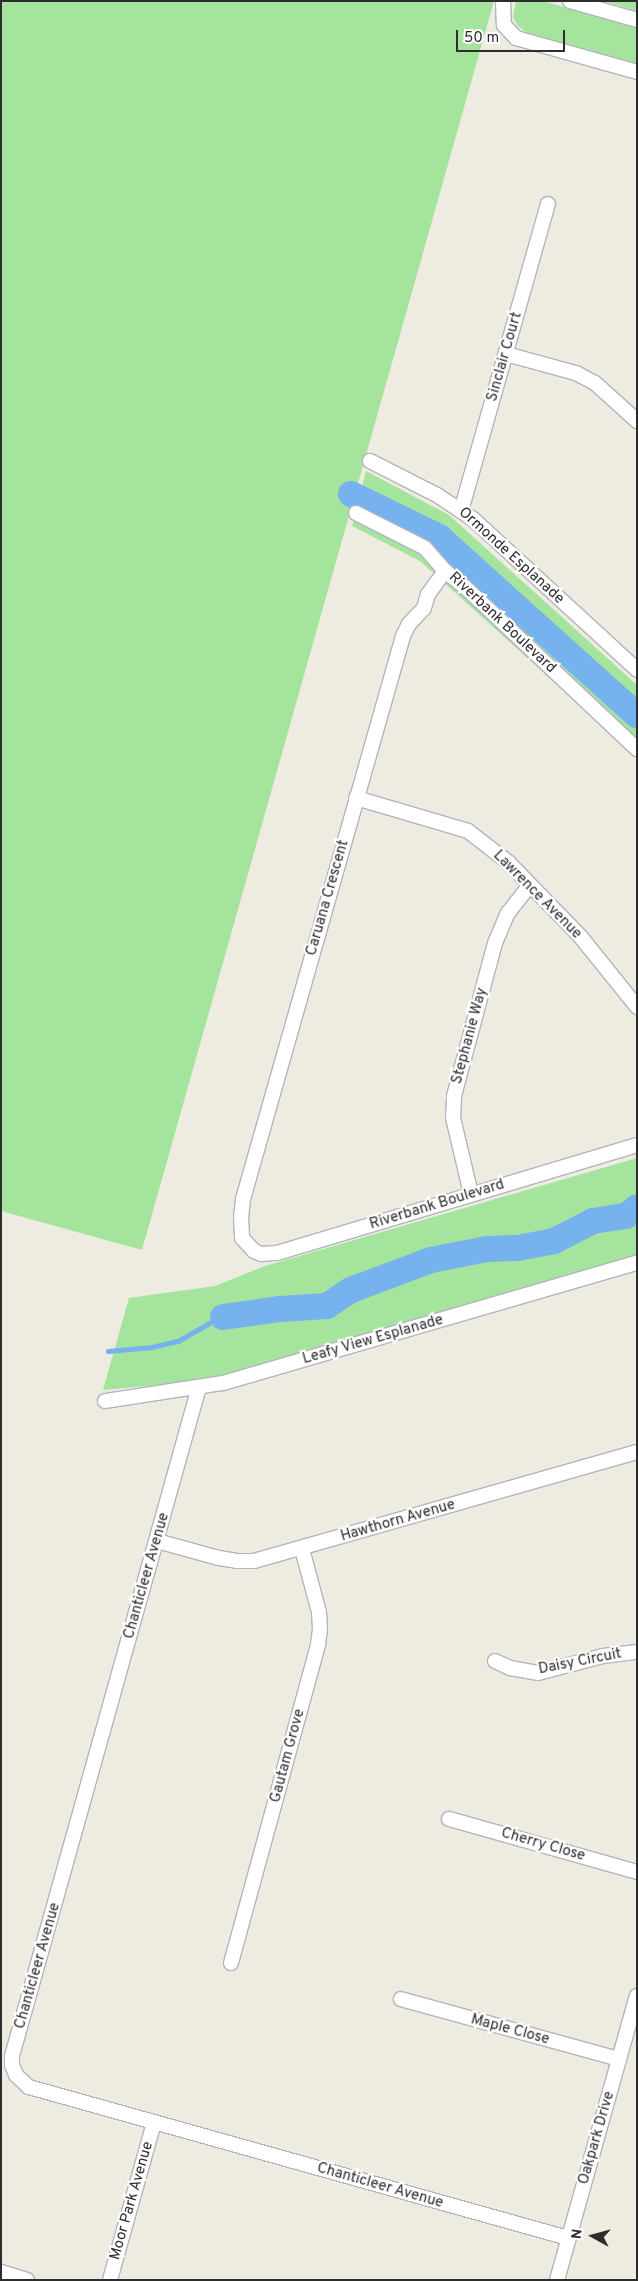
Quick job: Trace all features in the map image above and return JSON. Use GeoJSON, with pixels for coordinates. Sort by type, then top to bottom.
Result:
{"type":"FeatureCollection","features":[{"type":"Feature","properties":{"kind":"street"},"geometry":{"type":"LineString","coordinates":[[503,1],[504,25],[516,38],[637,72]]}},
{"type":"Feature","properties":{"kind":"street"},"geometry":{"type":"LineString","coordinates":[[570,1],[637,20]]}},
{"type":"Feature","properties":{"kind":"street","name":"Sinclair Court"},"geometry":{"type":"LineString","coordinates":[[461,510],[548,204]]}},
{"type":"Feature","properties":{"kind":"street"},"geometry":{"type":"LineString","coordinates":[[506,354],[576,373],[595,383],[637,421]]}},
{"type":"Feature","properties":{"kind":"street","name":"Ormonde Esplanade"},"geometry":{"type":"LineString","coordinates":[[370,461],[437,495],[461,510],[637,670]]}},
{"type":"Feature","properties":{"kind":"street","name":"Riverbank Boulevard"},"geometry":{"type":"LineString","coordinates":[[356,513],[425,548],[445,571],[465,587],[637,749]]}},
{"type":"Feature","properties":{"kind":"street","name":"Caruana Crescent"},"geometry":{"type":"LineString","coordinates":[[242,1238],[240,1223],[243,1200],[403,636],[409,624],[424,608],[428,594],[445,571]]}},
{"type":"Feature","properties":{"kind":"street","name":"Lawrence Avenue"},"geometry":{"type":"LineString","coordinates":[[356,798],[468,831],[508,862],[529,886],[580,936],[637,1007]]}},
{"type":"Feature","properties":{"kind":"street","name":"Stephanie Way"},"geometry":{"type":"LineString","coordinates":[[472,1194],[453,1118],[454,1096],[495,943],[508,913],[529,886]]}},
{"type":"Feature","properties":{"kind":"street","name":"Riverbank Boulevard"},"geometry":{"type":"LineString","coordinates":[[242,1238],[254,1251],[261,1254],[277,1253],[637,1145]]}},
{"type":"Feature","properties":{"kind":"street","name":"Leafy View Esplanade"},"geometry":{"type":"LineString","coordinates":[[105,1401],[223,1383],[637,1263]]}},
{"type":"Feature","properties":{"kind":"street","name":"Chanticleer Avenue"},"geometry":{"type":"LineString","coordinates":[[199,1388],[12,2056],[12,2065],[16,2075],[29,2087],[568,2238]]}},
{"type":"Feature","properties":{"kind":"street","name":"Hawthorn Avenue"},"geometry":{"type":"LineString","coordinates":[[157,1541],[237,1561],[263,1559],[637,1452]]}},
{"type":"Feature","properties":{"kind":"street","name":"Gautam Grove"},"geometry":{"type":"LineString","coordinates":[[231,1963],[318,1644],[320,1630],[319,1612],[302,1548]]}},
{"type":"Feature","properties":{"kind":"street","name":"Daisy Circuit"},"geometry":{"type":"LineString","coordinates":[[496,1661],[510,1668],[538,1673],[604,1656],[637,1652]]}},
{"type":"Feature","properties":{"kind":"street","name":"Cherry Close"},"geometry":{"type":"LineString","coordinates":[[449,1819],[637,1872]]}},
{"type":"Feature","properties":{"kind":"street","name":"Oakpark Drive"},"geometry":{"type":"LineString","coordinates":[[557,2280],[637,1996]]}},
{"type":"Feature","properties":{"kind":"street","name":"Maple Close"},"geometry":{"type":"LineString","coordinates":[[401,1999],[619,2060]]}},
{"type":"Feature","properties":{"kind":"street","name":"Moor Park Avenue"},"geometry":{"type":"LineString","coordinates":[[110,2280],[154,2122]]}},
{"type":"Feature","properties":{"kind":"street"},"geometry":{"type":"LineString","coordinates":[[1,2272],[26,2280]]}},
{"type":"Feature","properties":{"kind":"green space"},"geometry":{"type":"Polygon","coordinates":[[[1,1],[494,1],[142,1250],[1,1211],[1,1]]]}},
{"type":"Feature","properties":{"kind":"green space"},"geometry":{"type":"Polygon","coordinates":[[[516,1],[543,1],[637,28],[637,64],[527,33],[518,26],[513,17],[516,1]]]}},
{"type":"Feature","properties":{"kind":"green space"},"geometry":{"type":"Polygon","coordinates":[[[603,1],[637,1],[637,11],[603,1]]]}},
{"type":"Feature","properties":{"kind":"green space"},"geometry":{"type":"Polygon","coordinates":[[[366,471],[449,515],[637,685],[637,757],[420,561],[352,526],[366,471]]]}},
{"type":"Feature","properties":{"kind":"green space"},"geometry":{"type":"Polygon","coordinates":[[[637,1158],[637,1258],[216,1380],[103,1390],[129,1298],[215,1286],[265,1266],[637,1158]]]}},
{"type":"Feature","properties":{"kind":"waterway"},"geometry":{"type":"LineString","coordinates":[[351,494],[439,537],[637,715]]}},
{"type":"Feature","properties":{"kind":"waterway"},"geometry":{"type":"LineString","coordinates":[[223,1317],[280,1309],[327,1306],[351,1290],[431,1260],[487,1249],[518,1248],[554,1241],[593,1221],[626,1216],[637,1207]]}},
{"type":"Feature","properties":{"kind":"waterway"},"geometry":{"type":"LineString","coordinates":[[108,1351],[152,1347],[178,1341],[209,1323]]}}]}
